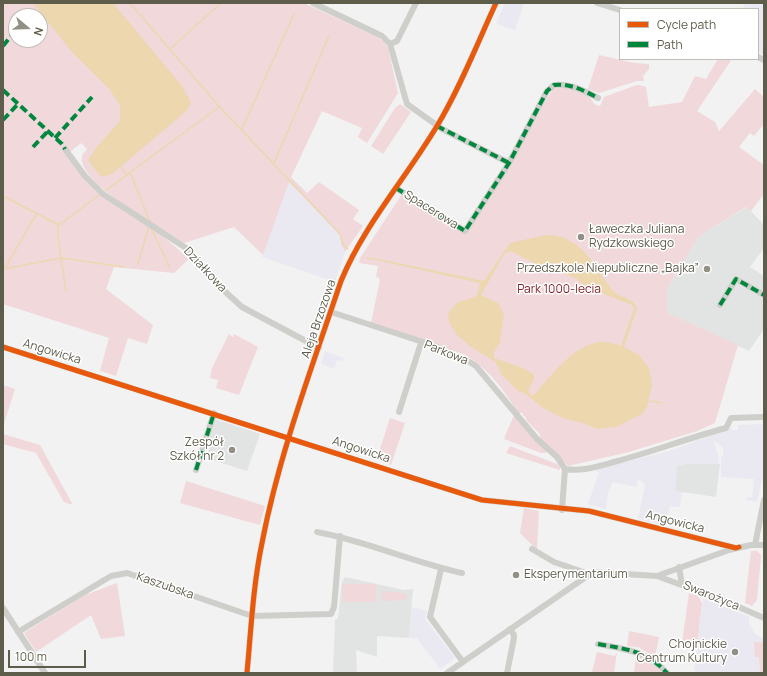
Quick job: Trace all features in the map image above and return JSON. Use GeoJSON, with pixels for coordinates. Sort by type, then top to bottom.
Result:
{"type":"FeatureCollection","features":[{"type":"Feature","properties":{"kind":"street"},"geometry":{"type":"LineString","coordinates":[[313,3],[327,6],[382,36],[390,44],[406,104],[437,126],[509,163],[547,91],[551,87],[559,84],[571,86],[598,98]]}},
{"type":"Feature","properties":{"kind":"street"},"geometry":{"type":"LineString","coordinates":[[390,44],[397,41],[416,3]]}},
{"type":"Feature","properties":{"kind":"street","name":"Aleja Brzozowa"},"geometry":{"type":"LineString","coordinates":[[246,673],[262,544],[290,437],[341,281],[356,250],[437,126],[496,3]]}},
{"type":"Feature","properties":{"kind":"street"},"geometry":{"type":"LineString","coordinates":[[598,3],[619,10]]}},
{"type":"Feature","properties":{"kind":"street","name":"Działkowa"},"geometry":{"type":"LineString","coordinates":[[65,149],[85,175],[103,194],[186,248],[220,287],[242,307],[319,348]]}},
{"type":"Feature","properties":{"kind":"street","name":"Spacerowa"},"geometry":{"type":"LineString","coordinates":[[396,188],[466,231],[509,163]]}},
{"type":"Feature","properties":{"kind":"street"},"geometry":{"type":"LineString","coordinates":[[720,306],[736,278],[764,295]]}},
{"type":"Feature","properties":{"kind":"street","name":"Parkowa"},"geometry":{"type":"LineString","coordinates":[[331,312],[420,343],[435,346],[468,360],[476,366],[537,439],[552,451],[565,470]]}},
{"type":"Feature","properties":{"kind":"street"},"geometry":{"type":"LineString","coordinates":[[399,412],[420,343]]}},
{"type":"Feature","properties":{"kind":"street","name":"Angowicka"},"geometry":{"type":"LineString","coordinates":[[3,347],[290,437],[482,500],[562,510],[589,511],[736,548]]}},
{"type":"Feature","properties":{"kind":"street"},"geometry":{"type":"LineString","coordinates":[[196,470],[214,413]]}},
{"type":"Feature","properties":{"kind":"street"},"geometry":{"type":"LineString","coordinates":[[562,510],[565,470],[582,469],[647,454],[726,428],[731,418],[764,417]]}},
{"type":"Feature","properties":{"kind":"street"},"geometry":{"type":"LineString","coordinates":[[754,545],[764,500]]}},
{"type":"Feature","properties":{"kind":"street"},"geometry":{"type":"LineString","coordinates":[[316,532],[340,536],[441,569],[462,573]]}},
{"type":"Feature","properties":{"kind":"street","name":"Kaszubska"},"geometry":{"type":"LineString","coordinates":[[18,632],[111,576],[127,573],[252,616],[328,615],[332,613],[340,536]]}},
{"type":"Feature","properties":{"kind":"street"},"geometry":{"type":"LineString","coordinates":[[719,544],[721,552]]}},
{"type":"Feature","properties":{"kind":"street"},"geometry":{"type":"LineString","coordinates":[[447,673],[589,574],[600,571],[657,576],[721,552],[754,545],[764,545]]}},
{"type":"Feature","properties":{"kind":"street"},"geometry":{"type":"LineString","coordinates":[[532,549],[554,562],[589,574]]}},
{"type":"Feature","properties":{"kind":"street"},"geometry":{"type":"LineString","coordinates":[[679,567],[682,585]]}},
{"type":"Feature","properties":{"kind":"street"},"geometry":{"type":"LineString","coordinates":[[441,569],[430,617],[463,662]]}},
{"type":"Feature","properties":{"kind":"street","name":"Swarożyca"},"geometry":{"type":"LineString","coordinates":[[657,576],[764,618]]}},
{"type":"Feature","properties":{"kind":"street"},"geometry":{"type":"LineString","coordinates":[[3,608],[45,673]]}},
{"type":"Feature","properties":{"kind":"street"},"geometry":{"type":"LineString","coordinates":[[507,673],[514,638],[514,635],[510,629]]}},
{"type":"Feature","properties":{"kind":"street"},"geometry":{"type":"LineString","coordinates":[[598,644],[636,651],[659,664],[667,673]]}},
{"type":"Feature","properties":{"kind":"shaded area"},"geometry":{"type":"Polygon","coordinates":[[[33,3],[113,3],[182,86],[191,102],[188,109],[112,174],[102,177],[88,160],[96,148],[120,121],[120,106],[110,90],[71,51],[48,22],[48,8],[37,8],[33,3]]]}},
{"type":"Feature","properties":{"kind":"shaded area"},"geometry":{"type":"Polygon","coordinates":[[[505,3],[524,4],[515,30],[496,24],[505,3]]]}},
{"type":"Feature","properties":{"kind":"shaded area"},"geometry":{"type":"Polygon","coordinates":[[[746,3],[764,3],[764,55],[759,52],[759,8],[743,8],[746,3]]]}},
{"type":"Feature","properties":{"kind":"shaded area"},"geometry":{"type":"Polygon","coordinates":[[[289,182],[340,235],[341,244],[345,252],[335,282],[262,257],[289,182]]]}},
{"type":"Feature","properties":{"kind":"shaded area","name":"Przedszkole Niepubliczne „Bajka”"},"geometry":{"type":"Polygon","coordinates":[[[747,207],[764,225],[764,248],[750,267],[764,276],[764,329],[749,351],[668,313],[666,293],[669,285],[699,236],[747,207]]]}},
{"type":"Feature","properties":{"kind":"shaded area"},"geometry":{"type":"Polygon","coordinates":[[[546,235],[564,238],[579,247],[586,254],[613,291],[633,302],[637,308],[624,347],[640,356],[649,368],[652,385],[647,407],[642,414],[616,427],[597,429],[583,423],[562,418],[543,408],[526,394],[517,390],[501,374],[496,362],[471,347],[456,334],[449,322],[448,313],[457,303],[477,296],[480,283],[372,259],[374,258],[484,281],[510,243],[546,235]],[[510,251],[504,254],[481,295],[498,303],[504,314],[500,343],[494,352],[494,358],[523,368],[533,374],[534,379],[528,391],[533,396],[563,363],[581,349],[590,344],[600,342],[608,342],[621,346],[634,309],[632,305],[584,286],[577,279],[553,269],[538,265],[510,251]]]}},
{"type":"Feature","properties":{"kind":"shaded area"},"geometry":{"type":"Polygon","coordinates":[[[325,351],[344,358],[343,361],[337,360],[334,369],[321,364],[325,351]]]}},
{"type":"Feature","properties":{"kind":"shaded area","name":"Zespół Szkół nr 2"},"geometry":{"type":"Polygon","coordinates":[[[215,419],[260,434],[247,471],[206,458],[211,441],[210,435],[215,419]]]}},
{"type":"Feature","properties":{"kind":"shaded area"},"geometry":{"type":"Polygon","coordinates":[[[764,424],[764,471],[757,502],[746,500],[747,497],[752,497],[754,479],[721,477],[721,457],[723,457],[723,448],[713,440],[718,454],[719,464],[687,464],[677,466],[675,491],[682,492],[680,507],[670,506],[666,526],[638,519],[645,484],[638,479],[636,487],[613,482],[608,493],[606,509],[588,504],[599,472],[596,472],[597,468],[669,451],[731,428],[732,430],[738,430],[738,425],[764,424]]]}},
{"type":"Feature","properties":{"kind":"shaded area"},"geometry":{"type":"Polygon","coordinates":[[[687,464],[720,464],[716,497],[675,491],[677,466],[687,464]]]}},
{"type":"Feature","properties":{"kind":"shaded area"},"geometry":{"type":"Polygon","coordinates":[[[345,577],[404,590],[413,589],[409,638],[377,636],[377,657],[356,650],[357,673],[333,673],[335,620],[338,618],[342,582],[345,577]]]}},
{"type":"Feature","properties":{"kind":"shaded area"},"geometry":{"type":"Polygon","coordinates":[[[703,598],[749,617],[749,623],[753,631],[756,635],[764,638],[764,642],[755,642],[755,657],[759,657],[760,673],[700,673],[694,670],[703,598]]]}},
{"type":"Feature","properties":{"kind":"shaded area"},"geometry":{"type":"Polygon","coordinates":[[[412,607],[427,611],[425,619],[455,658],[440,669],[417,638],[409,638],[412,607]]]}},
{"type":"Feature","properties":{"kind":"green space"},"geometry":{"type":"Polygon","coordinates":[[[3,3],[304,3],[377,37],[384,42],[388,48],[398,93],[367,143],[358,137],[362,128],[322,111],[291,177],[307,193],[319,182],[359,210],[353,219],[363,226],[345,252],[341,244],[340,235],[289,182],[263,255],[234,227],[184,243],[124,204],[107,192],[93,179],[84,168],[82,156],[87,149],[81,143],[70,152],[90,185],[155,229],[189,259],[174,273],[114,267],[106,289],[153,325],[147,344],[128,338],[116,376],[100,371],[109,338],[3,304],[3,3]]]}},
{"type":"Feature","properties":{"kind":"green space"},"geometry":{"type":"Polygon","coordinates":[[[599,55],[634,63],[649,64],[649,69],[643,76],[644,81],[637,81],[599,93],[588,89],[599,55]]]}},
{"type":"Feature","properties":{"kind":"green space","name":"Park 1000-lecia"},"geometry":{"type":"Polygon","coordinates":[[[717,60],[731,60],[697,111],[715,122],[719,131],[755,89],[764,97],[764,124],[754,136],[750,133],[739,147],[764,165],[764,194],[751,211],[746,207],[699,236],[669,285],[666,293],[668,313],[738,345],[715,423],[697,431],[629,452],[568,466],[549,446],[540,440],[540,434],[527,421],[525,416],[523,416],[523,413],[520,413],[519,416],[503,390],[480,365],[463,354],[371,323],[380,280],[376,277],[378,266],[359,263],[360,258],[402,194],[464,233],[553,89],[566,88],[581,91],[588,95],[595,105],[600,106],[604,97],[639,85],[646,87],[649,107],[682,102],[695,76],[706,79],[717,60]]]}},
{"type":"Feature","properties":{"kind":"green space"},"geometry":{"type":"Polygon","coordinates":[[[400,104],[411,112],[383,154],[371,146],[395,108],[400,104]]]}},
{"type":"Feature","properties":{"kind":"green space"},"geometry":{"type":"Polygon","coordinates":[[[229,334],[233,337],[234,334],[258,347],[239,395],[216,388],[218,380],[210,378],[212,368],[229,334]]]}},
{"type":"Feature","properties":{"kind":"green space"},"geometry":{"type":"Polygon","coordinates":[[[3,385],[15,389],[3,427],[3,385]]]}},
{"type":"Feature","properties":{"kind":"green space"},"geometry":{"type":"Polygon","coordinates":[[[514,415],[547,451],[546,453],[541,453],[504,439],[514,415]]]}},
{"type":"Feature","properties":{"kind":"green space"},"geometry":{"type":"Polygon","coordinates":[[[390,418],[405,423],[391,465],[375,459],[377,458],[390,418]]]}},
{"type":"Feature","properties":{"kind":"green space"},"geometry":{"type":"Polygon","coordinates":[[[3,434],[40,445],[73,505],[64,502],[36,453],[3,444],[3,434]]]}},
{"type":"Feature","properties":{"kind":"green space"},"geometry":{"type":"Polygon","coordinates":[[[510,446],[557,464],[560,467],[560,470],[506,453],[510,446]]]}},
{"type":"Feature","properties":{"kind":"green space"},"geometry":{"type":"Polygon","coordinates":[[[186,481],[265,506],[260,525],[180,503],[186,481]]]}},
{"type":"Feature","properties":{"kind":"green space"},"geometry":{"type":"Polygon","coordinates":[[[524,508],[539,511],[537,550],[520,533],[524,508]]]}},
{"type":"Feature","properties":{"kind":"green space"},"geometry":{"type":"Polygon","coordinates":[[[751,551],[757,551],[761,555],[757,600],[752,606],[745,603],[751,551]]]}},
{"type":"Feature","properties":{"kind":"green space"},"geometry":{"type":"Polygon","coordinates":[[[117,583],[125,636],[101,639],[91,615],[36,652],[24,633],[85,595],[117,583]]]}},
{"type":"Feature","properties":{"kind":"green space"},"geometry":{"type":"Polygon","coordinates":[[[342,584],[376,584],[376,602],[342,602],[342,584]]]}},
{"type":"Feature","properties":{"kind":"green space"},"geometry":{"type":"Polygon","coordinates":[[[381,592],[404,593],[408,597],[403,600],[383,601],[381,592]]]}},
{"type":"Feature","properties":{"kind":"green space"},"geometry":{"type":"Polygon","coordinates":[[[689,593],[698,596],[702,603],[697,646],[682,643],[689,593]]]}},
{"type":"Feature","properties":{"kind":"green space"},"geometry":{"type":"Polygon","coordinates":[[[629,631],[659,637],[655,657],[638,647],[627,646],[629,631]]]}},
{"type":"Feature","properties":{"kind":"green space"},"geometry":{"type":"Polygon","coordinates":[[[754,642],[764,642],[764,673],[760,673],[759,657],[755,657],[754,642]]]}},
{"type":"Feature","properties":{"kind":"green space"},"geometry":{"type":"Polygon","coordinates":[[[597,652],[615,656],[617,652],[614,673],[592,672],[597,652]]]}},
{"type":"Feature","properties":{"kind":"green space"},"geometry":{"type":"Polygon","coordinates":[[[636,655],[656,666],[662,673],[634,673],[636,655]]]}},
{"type":"Feature","properties":{"kind":"waterway"},"geometry":{"type":"LineString","coordinates":[[130,3],[216,103],[340,234],[343,245],[348,249]]}},
{"type":"Feature","properties":{"kind":"waterway"},"geometry":{"type":"LineString","coordinates":[[170,49],[221,3]]}},
{"type":"Feature","properties":{"kind":"waterway"},"geometry":{"type":"LineString","coordinates":[[242,129],[294,14]]}},
{"type":"Feature","properties":{"kind":"waterway"},"geometry":{"type":"LineString","coordinates":[[274,163],[329,36]]}},
{"type":"Feature","properties":{"kind":"waterway"},"geometry":{"type":"LineString","coordinates":[[105,191],[219,107]]}},
{"type":"Feature","properties":{"kind":"waterway"},"geometry":{"type":"LineString","coordinates":[[121,167],[127,175]]}},
{"type":"Feature","properties":{"kind":"waterway"},"geometry":{"type":"LineString","coordinates":[[130,172],[150,222]]}},
{"type":"Feature","properties":{"kind":"waterway"},"geometry":{"type":"LineString","coordinates":[[3,196],[59,225],[99,195]]}},
{"type":"Feature","properties":{"kind":"waterway"},"geometry":{"type":"LineString","coordinates":[[5,268],[37,213]]}},
{"type":"Feature","properties":{"kind":"waterway"},"geometry":{"type":"LineString","coordinates":[[58,224],[58,237],[66,291]]}},
{"type":"Feature","properties":{"kind":"waterway"},"geometry":{"type":"LineString","coordinates":[[138,264],[149,226]]}},
{"type":"Feature","properties":{"kind":"waterway"},"geometry":{"type":"LineString","coordinates":[[152,230],[170,268]]}},
{"type":"Feature","properties":{"kind":"waterway"},"geometry":{"type":"LineString","coordinates":[[3,269],[61,258],[124,267]]}},
{"type":"Feature","properties":{"kind":"waterway"},"geometry":{"type":"LineString","coordinates":[[367,258],[373,259]]}},
{"type":"Feature","properties":{"kind":"waterway"},"geometry":{"type":"LineString","coordinates":[[650,401],[662,403]]}},
{"type":"Feature","properties":{"kind":"marked path"},"geometry":{"type":"LineString","coordinates":[[3,46],[8,40]]}},
{"type":"Feature","properties":{"kind":"marked path"},"geometry":{"type":"LineString","coordinates":[[396,188],[465,231],[509,163],[547,91],[554,85],[566,85],[583,90],[598,98]]}},
{"type":"Feature","properties":{"kind":"marked path"},"geometry":{"type":"LineString","coordinates":[[3,90],[62,144],[65,149]]}},
{"type":"Feature","properties":{"kind":"marked path"},"geometry":{"type":"LineString","coordinates":[[55,138],[92,97]]}},
{"type":"Feature","properties":{"kind":"marked path"},"geometry":{"type":"LineString","coordinates":[[3,120],[18,104]]}},
{"type":"Feature","properties":{"kind":"marked path"},"geometry":{"type":"LineString","coordinates":[[437,126],[509,163]]}},
{"type":"Feature","properties":{"kind":"marked path"},"geometry":{"type":"LineString","coordinates":[[33,147],[48,131]]}},
{"type":"Feature","properties":{"kind":"marked path"},"geometry":{"type":"LineString","coordinates":[[720,305],[736,279],[764,295]]}},
{"type":"Feature","properties":{"kind":"marked path"},"geometry":{"type":"LineString","coordinates":[[196,470],[214,413]]}},
{"type":"Feature","properties":{"kind":"marked path"},"geometry":{"type":"LineString","coordinates":[[598,644],[644,655],[667,673]]}},
{"type":"Feature","properties":{"kind":"cycle path"},"geometry":{"type":"LineString","coordinates":[[247,673],[256,575],[269,510],[277,477],[297,411],[341,281],[361,240],[437,126],[461,81],[496,3]]}},
{"type":"Feature","properties":{"kind":"cycle path"},"geometry":{"type":"LineString","coordinates":[[3,347],[482,500],[589,511],[736,548],[739,547]]}},
{"type":"Feature","properties":{"kind":"place","name":"Ławeczka Juliana Rydzkowskiego"},"geometry":{"type":"Point","coordinates":[581,237]}},
{"type":"Feature","properties":{"kind":"place","name":"Przedszkole Niepubliczne „Bajka”"},"geometry":{"type":"Point","coordinates":[707,269]}},
{"type":"Feature","properties":{"kind":"place","name":"Zespół Szkół nr 2"},"geometry":{"type":"Point","coordinates":[232,450]}},
{"type":"Feature","properties":{"kind":"place","name":"Eksperymentarium"},"geometry":{"type":"Point","coordinates":[516,575]}},
{"type":"Feature","properties":{"kind":"place","name":"Chojnickie Centrum Kultury"},"geometry":{"type":"Point","coordinates":[735,652]}}]}
